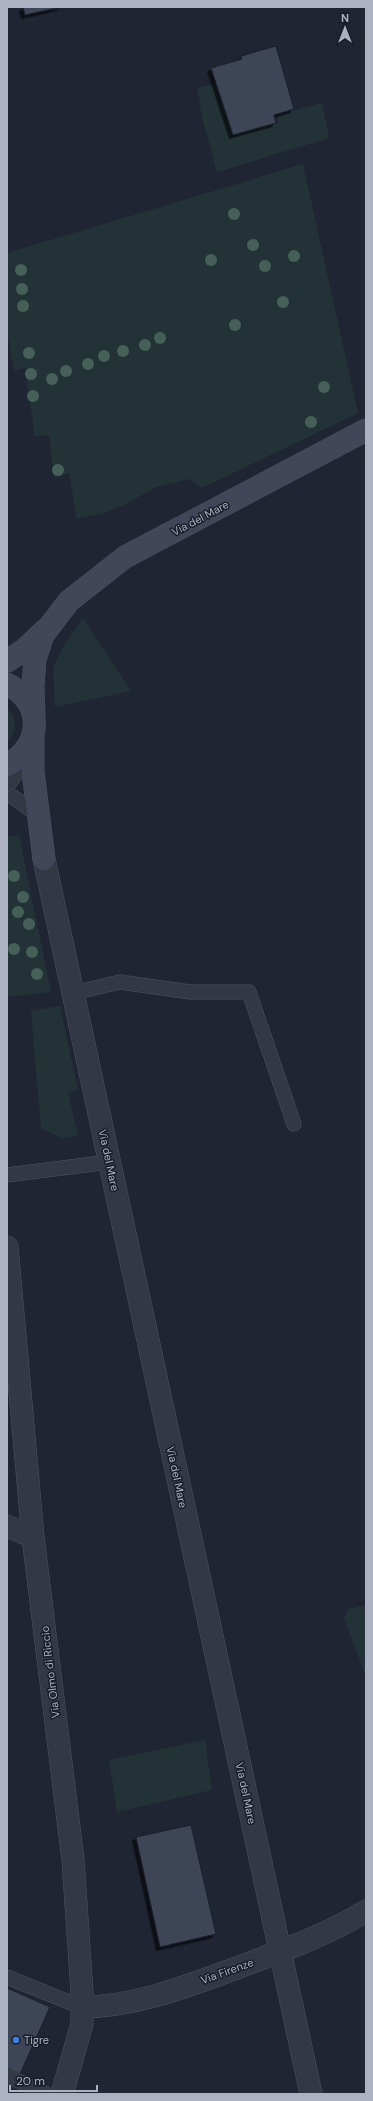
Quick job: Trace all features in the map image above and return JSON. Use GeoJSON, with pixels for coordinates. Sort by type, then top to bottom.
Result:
{"type":"FeatureCollection","features":[{"type":"Feature","properties":{"kind":"street","name":"Via del Mare"},"geometry":{"type":"LineString","coordinates":[[49,626],[69,601],[126,557],[366,430]]}},
{"type":"Feature","properties":{"kind":"street"},"geometry":{"type":"LineString","coordinates":[[7,661],[24,650],[49,626]]}},
{"type":"Feature","properties":{"kind":"street"},"geometry":{"type":"LineString","coordinates":[[10,788],[31,735],[35,659],[43,635],[49,626]]}},
{"type":"Feature","properties":{"kind":"street"},"geometry":{"type":"LineString","coordinates":[[10,684],[31,708],[31,735],[38,811]]}},
{"type":"Feature","properties":{"kind":"street"},"geometry":{"type":"LineString","coordinates":[[7,765],[17,760],[31,735]]}},
{"type":"Feature","properties":{"kind":"street","name":"Via del Mare"},"geometry":{"type":"LineString","coordinates":[[38,811],[44,859],[311,2094]]}},
{"type":"Feature","properties":{"kind":"street","name":"Via Olmo di Riccio"},"geometry":{"type":"LineString","coordinates":[[7,1248],[33,1537],[73,1860],[82,2024],[62,2094]]}},
{"type":"Feature","properties":{"kind":"street"},"geometry":{"type":"LineString","coordinates":[[7,1526],[33,1537]]}},
{"type":"Feature","properties":{"kind":"street","name":"Via Firenze"},"geometry":{"type":"LineString","coordinates":[[81,2007],[106,2007],[172,1991],[280,1953],[366,1911]]}},
{"type":"Feature","properties":{"kind":"lane"},"geometry":{"type":"LineString","coordinates":[[10,788],[30,809],[38,811]]}},
{"type":"Feature","properties":{"kind":"lane"},"geometry":{"type":"LineString","coordinates":[[73,993],[120,982],[190,992],[249,992],[294,1124]]}},
{"type":"Feature","properties":{"kind":"lane"},"geometry":{"type":"LineString","coordinates":[[7,1175],[109,1162]]}},
{"type":"Feature","properties":{"kind":"lane"},"geometry":{"type":"LineString","coordinates":[[7,1977],[81,2007]]}},
{"type":"Feature","properties":{"kind":"lane"},"geometry":{"type":"LineString","coordinates":[[7,2076],[47,2094]]}},
{"type":"Feature","properties":{"kind":"shaded area"},"geometry":{"type":"Polygon","coordinates":[[[215,84],[219,97],[221,97],[233,136],[278,123],[277,115],[322,103],[329,138],[217,172],[203,121],[197,88],[215,84]]]}},
{"type":"Feature","properties":{"kind":"shaded area"},"geometry":{"type":"Polygon","coordinates":[[[303,164],[358,413],[202,488],[189,479],[156,487],[126,504],[102,514],[77,518],[69,473],[54,478],[49,435],[35,436],[25,368],[14,371],[7,332],[7,253],[303,164]]]}},
{"type":"Feature","properties":{"kind":"shaded area"},"geometry":{"type":"Polygon","coordinates":[[[83,618],[131,691],[55,707],[53,668],[64,645],[83,618]]]}},
{"type":"Feature","properties":{"kind":"shaded area"},"geometry":{"type":"Polygon","coordinates":[[[7,707],[13,715],[15,724],[13,734],[7,742],[7,707]]]}},
{"type":"Feature","properties":{"kind":"shaded area"},"geometry":{"type":"Polygon","coordinates":[[[19,835],[51,992],[7,997],[7,837],[19,835]]]}},
{"type":"Feature","properties":{"kind":"shaded area"},"geometry":{"type":"Polygon","coordinates":[[[60,1006],[78,1090],[68,1092],[78,1136],[61,1138],[41,1128],[31,1011],[60,1006]]]}},
{"type":"Feature","properties":{"kind":"shaded area"},"geometry":{"type":"Polygon","coordinates":[[[366,1605],[366,1677],[344,1618],[348,1609],[366,1605]]]}},
{"type":"Feature","properties":{"kind":"shaded area"},"geometry":{"type":"Polygon","coordinates":[[[205,1740],[212,1790],[117,1812],[109,1760],[205,1740]]]}},
{"type":"Feature","properties":{"kind":"building"},"geometry":{"type":"Polygon","coordinates":[[[23,7],[61,7],[25,15],[23,7]]]}},
{"type":"Feature","properties":{"kind":"building"},"geometry":{"type":"Polygon","coordinates":[[[276,46],[294,109],[274,115],[276,123],[233,135],[211,68],[242,59],[241,56],[276,46]]]}},
{"type":"Feature","properties":{"kind":"building"},"geometry":{"type":"Polygon","coordinates":[[[191,1825],[216,1934],[160,1947],[136,1837],[191,1825]]]}},
{"type":"Feature","properties":{"kind":"building"},"geometry":{"type":"Polygon","coordinates":[[[7,1988],[50,2007],[20,2074],[7,2068],[7,1988]]]}},
{"type":"Feature","properties":{"kind":"place","name":"Tigre"},"geometry":{"type":"Point","coordinates":[16,2040]}}]}
